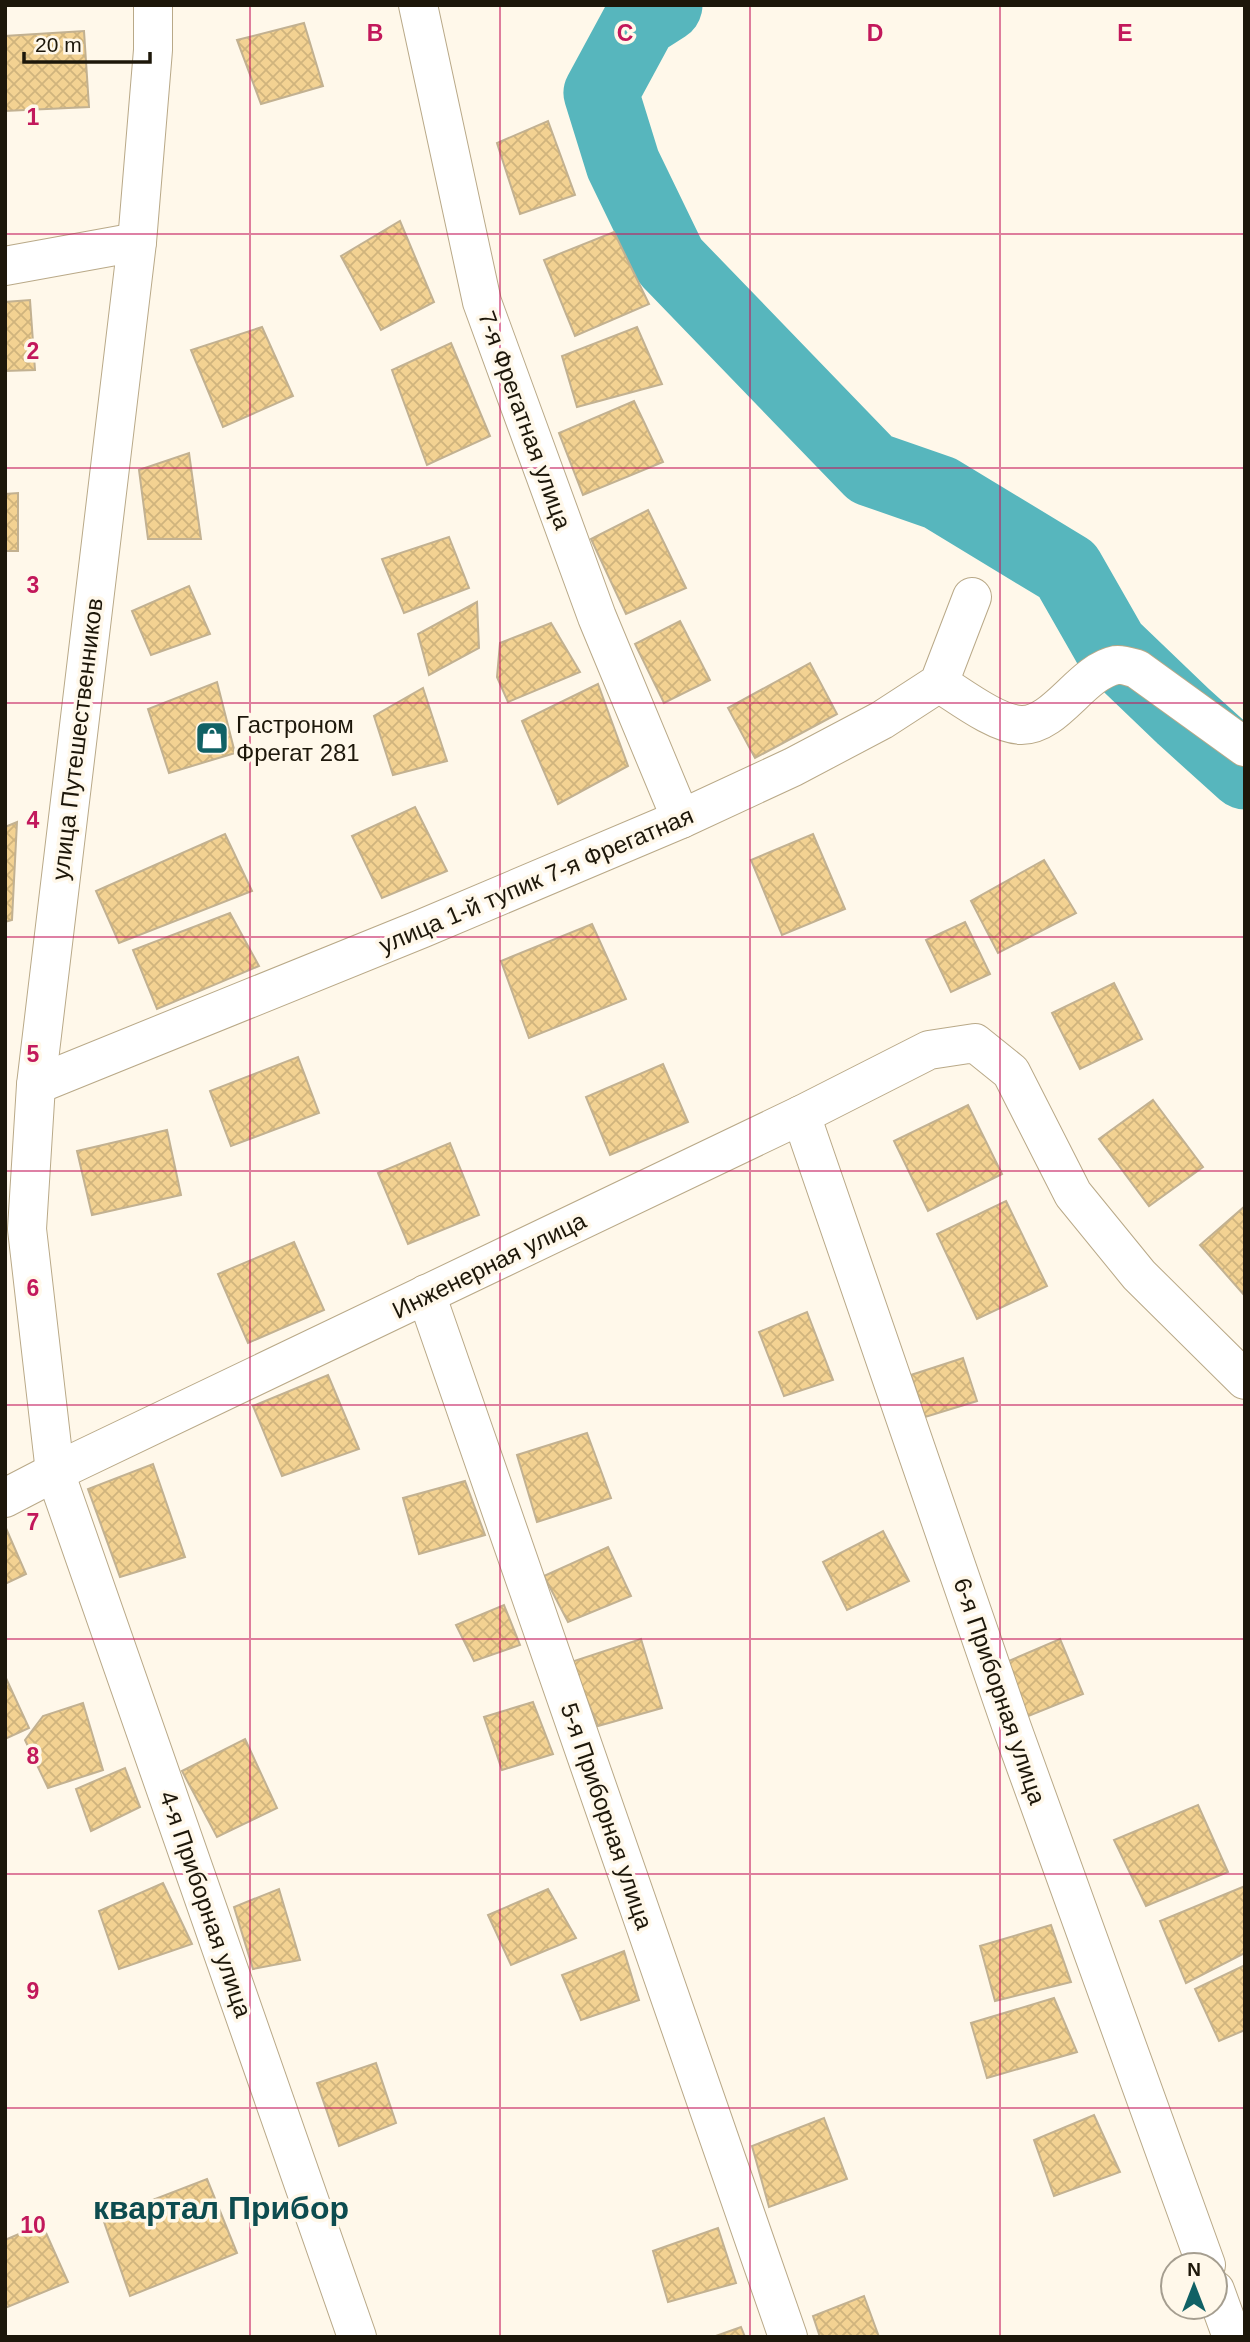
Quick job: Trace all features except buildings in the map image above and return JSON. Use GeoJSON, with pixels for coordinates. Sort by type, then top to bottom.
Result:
{"type":"FeatureCollection","features":[{"type":"Feature","properties":{"kind":"street","name":"улица Путешественников"},"geometry":{"type":"LineString","coordinates":[[55,1472],[27,1229],[36,1085],[137,242],[153,50],[153,5]]}},
{"type":"Feature","properties":{"kind":"street","name":"7-я Фрегатная улица"},"geometry":{"type":"LineString","coordinates":[[418,5],[482,302],[597,617],[681,819]]}},
{"type":"Feature","properties":{"kind":"street"},"geometry":{"type":"LineString","coordinates":[[5,266],[137,242]]}},
{"type":"Feature","properties":{"kind":"street"},"geometry":{"type":"LineString","coordinates":[[972,597],[939,683],[1000,719],[1021,725],[1041,720],[1100,672],[1118,665],[1137,669],[1245,747]]}},
{"type":"Feature","properties":{"kind":"street","name":"улица 1-й тупик 7-я Фрегатная"},"geometry":{"type":"LineString","coordinates":[[36,1085],[433,924],[681,819],[793,767],[882,720],[939,683]]}},
{"type":"Feature","properties":{"kind":"street","name":"Инженерная улица"},"geometry":{"type":"LineString","coordinates":[[5,1498],[802,1115],[929,1050],[975,1044],[1011,1072],[1073,1194],[1139,1275],[1245,1380]]}},
{"type":"Feature","properties":{"kind":"street","name":"6-я Приборная улица"},"geometry":{"type":"LineString","coordinates":[[802,1115],[1012,1728],[1201,2251]]}},
{"type":"Feature","properties":{"kind":"street","name":"5-я Приборная улица"},"geometry":{"type":"LineString","coordinates":[[426,1294],[788,2337]]}},
{"type":"Feature","properties":{"kind":"street","name":"4-я Приборная улица"},"geometry":{"type":"LineString","coordinates":[[55,1472],[357,2337]]}},
{"type":"Feature","properties":{"kind":"waterway"},"geometry":{"type":"LineString","coordinates":[[665,5],[640,21],[601,93],[623,164],[670,261],[871,469],[940,493],[1067,570],[1111,647],[1245,772]]}},
{"type":"Feature","properties":{"kind":"place","name":"Гастроном Фрегат 281"},"geometry":{"type":"Point","coordinates":[212,738]}},
{"type":"Feature","properties":{"kind":"district","name":"квартал Прибор"},"geometry":{"type":"Point","coordinates":[221,2208]}}]}
